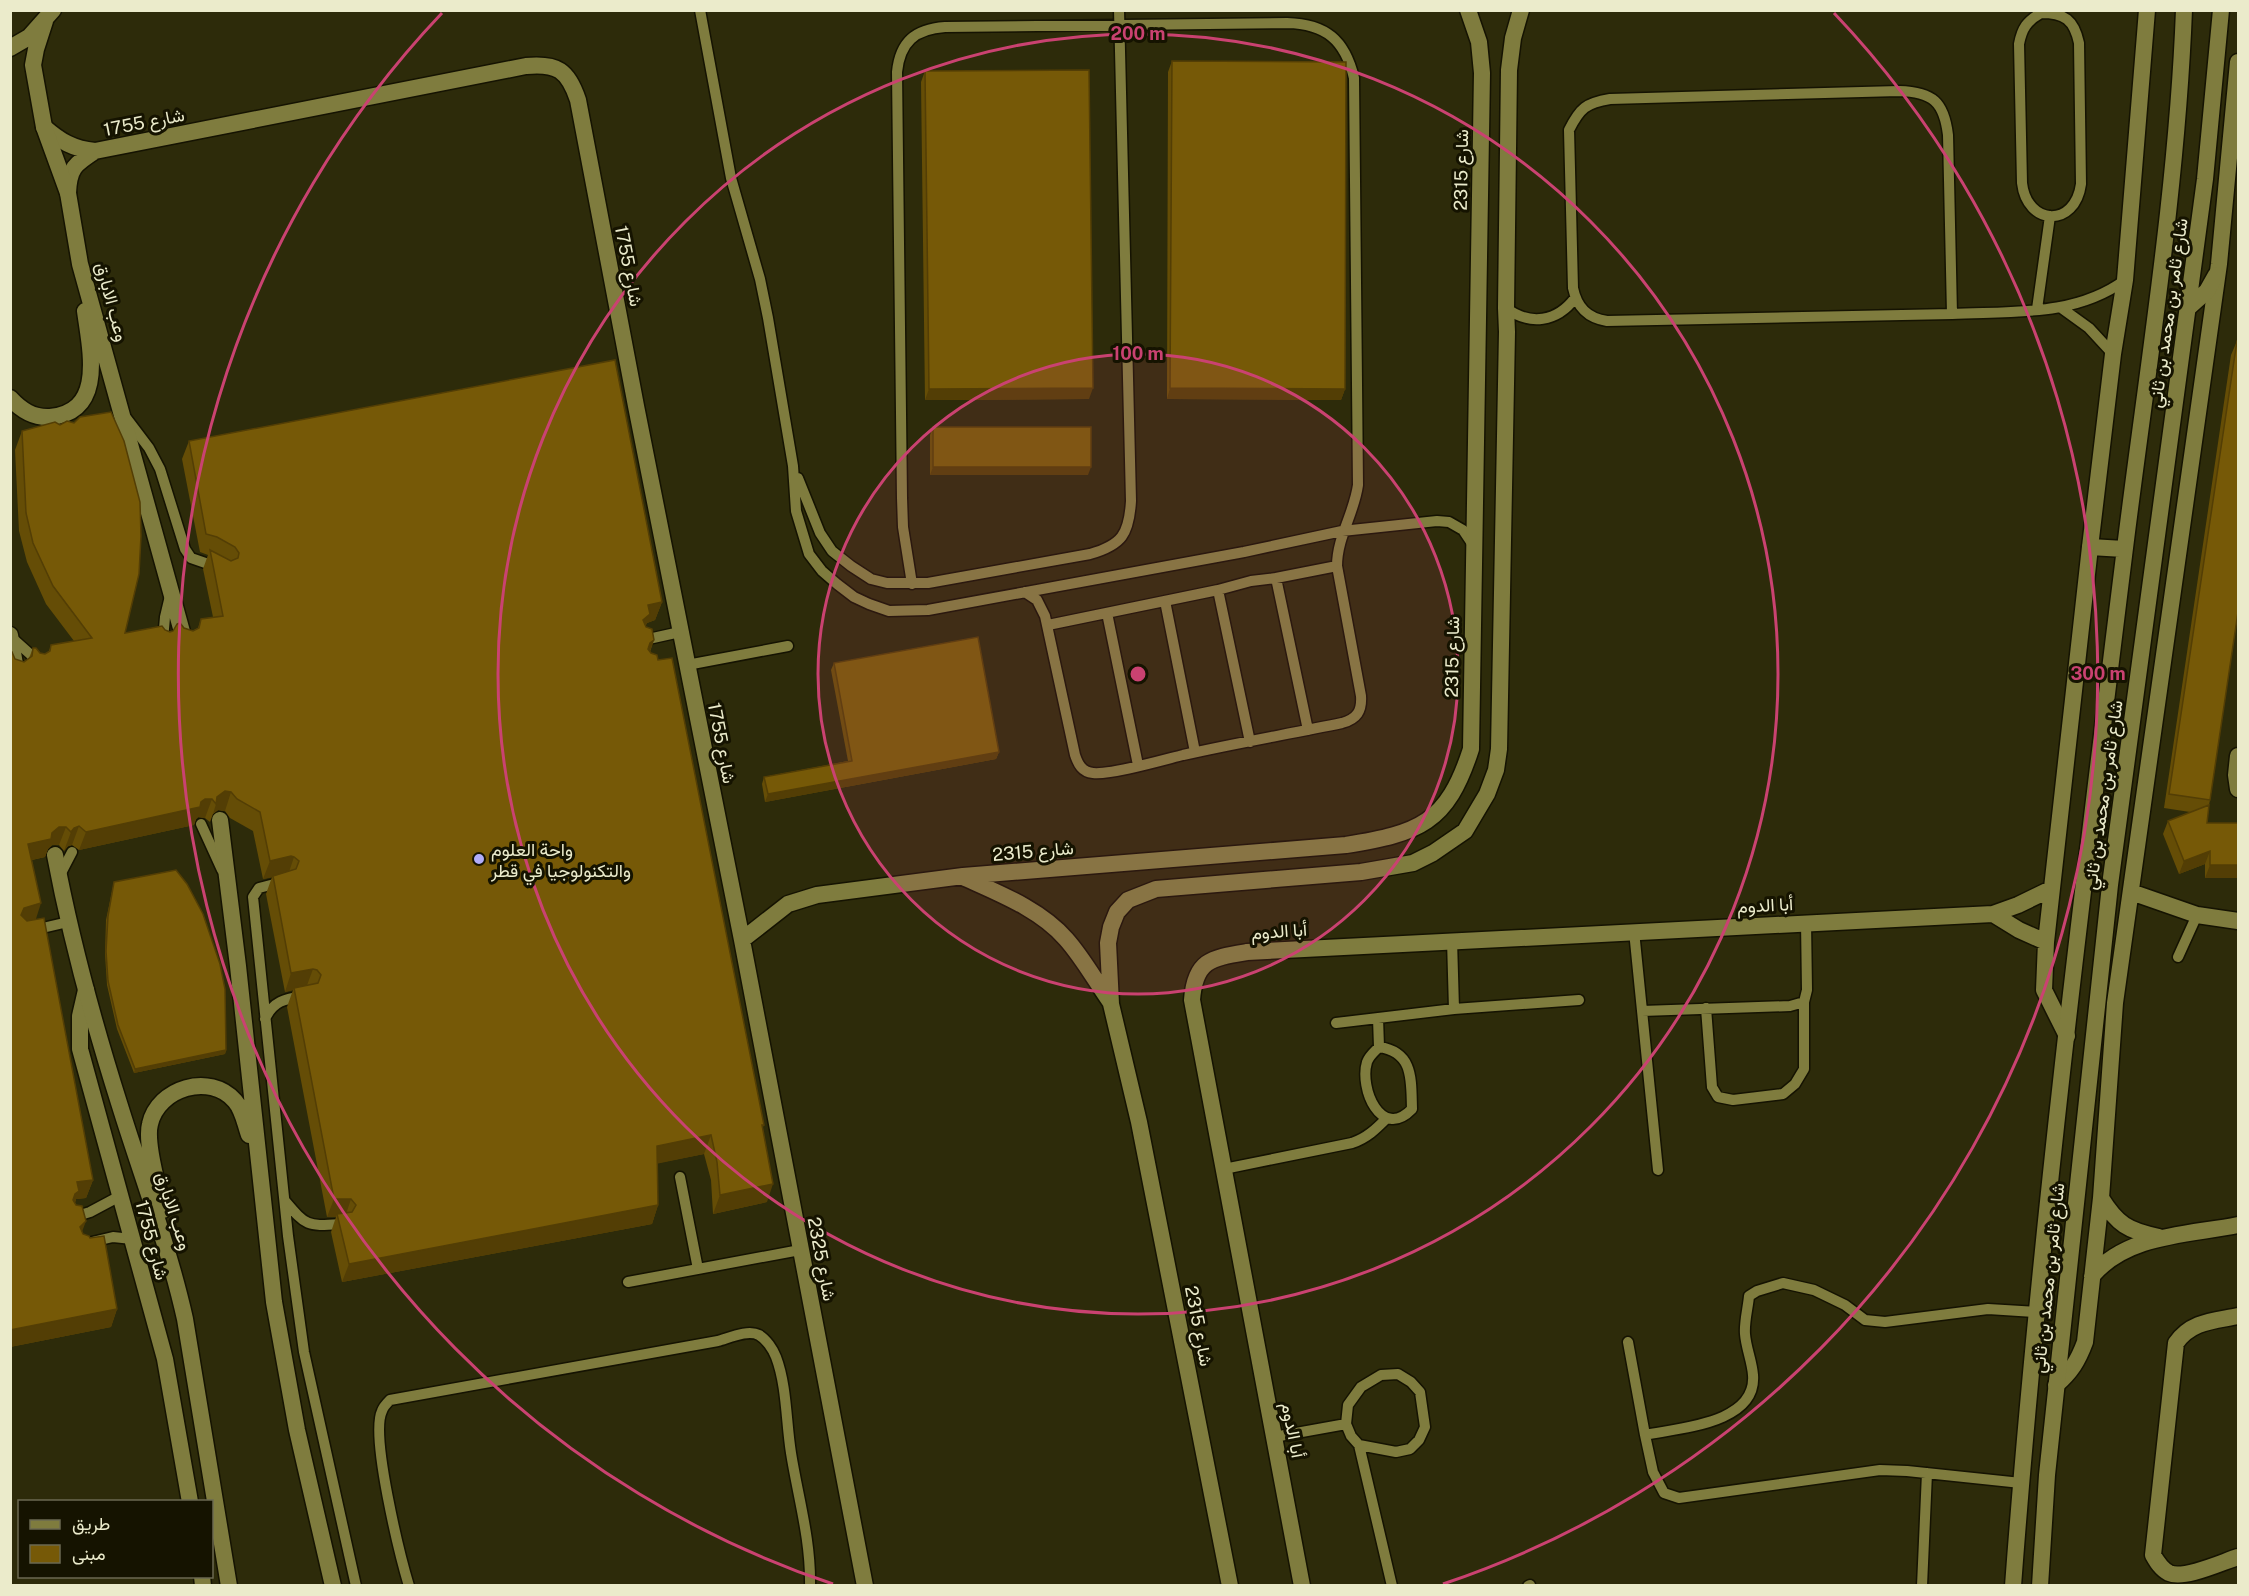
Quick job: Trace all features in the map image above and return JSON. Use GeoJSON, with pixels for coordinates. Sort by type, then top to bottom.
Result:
{"type":"FeatureCollection","features":[{"type":"Feature","properties":{"kind":"street","name":"شارع 2315"},"geometry":{"type":"LineString","coordinates":[[742,940],[776,912],[797,900],[836,892],[963,876],[1346,845],[1406,833],[1424,824],[1453,794],[1464,772],[1471,749],[1482,73],[1479,42],[1468,10]]}},
{"type":"Feature","properties":{"kind":"street","name":"شارع 2315"},"geometry":{"type":"LineString","coordinates":[[1230,1586],[1139,1122],[1111,1004],[1108,943],[1117,912],[1128,900],[1156,889],[1361,872],[1413,863],[1451,842],[1465,831],[1487,794],[1496,770],[1499,749],[1507,332],[1509,70],[1513,38],[1521,10]]}},
{"type":"Feature","properties":{"kind":"street"},"geometry":{"type":"LineString","coordinates":[[2067,1036],[2044,990],[2046,942],[2113,354],[2125,280],[2147,10]]}},
{"type":"Feature","properties":{"kind":"street","name":"شارع ثامر بن محمد بن ثاني"},"geometry":{"type":"LineString","coordinates":[[2013,1586],[2036,1312],[2124,549],[2172,175],[2184,10]]}},
{"type":"Feature","properties":{"kind":"street","name":"شارع ثامر بن محمد بن ثاني"},"geometry":{"type":"LineString","coordinates":[[2040,1584],[2056,1385],[2110,885],[2188,308],[2210,132],[2221,10]]}},
{"type":"Feature","properties":{"kind":"street"},"geometry":{"type":"LineString","coordinates":[[10,48],[29,37],[49,16]]}},
{"type":"Feature","properties":{"kind":"street","name":"وعب الابارق"},"geometry":{"type":"LineString","coordinates":[[49,16],[36,49],[33,65],[44,127],[68,193],[81,264],[184,639]]}},
{"type":"Feature","properties":{"kind":"street"},"geometry":{"type":"LineString","coordinates":[[2056,1385],[2070,1372],[2085,1342],[2101,1198],[2115,1003],[2216,275],[2235,109],[2238,62]]}},
{"type":"Feature","properties":{"kind":"street","name":"شارع 1755"},"geometry":{"type":"LineString","coordinates":[[44,127],[59,140],[78,150],[95,151],[526,66],[543,64],[554,67],[569,78],[578,100],[680,632],[683,660],[742,940]]}},
{"type":"Feature","properties":{"kind":"street","name":"شارع 1755"},"geometry":{"type":"LineString","coordinates":[[68,193],[69,177],[73,169],[95,151]]}},
{"type":"Feature","properties":{"kind":"street"},"geometry":{"type":"LineString","coordinates":[[10,398],[22,410],[47,423],[69,419],[88,390],[92,370],[81,264]]}},
{"type":"Feature","properties":{"kind":"street"},"geometry":{"type":"LineString","coordinates":[[2188,308],[2207,291],[2216,275]]}},
{"type":"Feature","properties":{"kind":"street"},"geometry":{"type":"LineString","coordinates":[[2090,547],[2124,549]]}},
{"type":"Feature","properties":{"kind":"street"},"geometry":{"type":"LineString","coordinates":[[11,636],[16,670]]}},
{"type":"Feature","properties":{"kind":"street"},"geometry":{"type":"LineString","coordinates":[[2238,756],[2236,775],[2238,789]]}},
{"type":"Feature","properties":{"kind":"street"},"geometry":{"type":"LineString","coordinates":[[220,820],[274,1302],[285,1369],[333,1586]]}},
{"type":"Feature","properties":{"kind":"street","name":"وعب الابارق"},"geometry":{"type":"LineString","coordinates":[[55,855],[68,922],[86,990],[119,1105],[176,1278],[185,1319],[229,1586]]}},
{"type":"Feature","properties":{"kind":"street","name":"شارع 2315"},"geometry":{"type":"LineString","coordinates":[[963,876],[1026,909],[1065,937],[1111,1004]]}},
{"type":"Feature","properties":{"kind":"street","name":"أبا الدوم"},"geometry":{"type":"LineString","coordinates":[[1302,1586],[1192,1000],[1193,981],[1199,970],[1217,958],[1247,952],[1993,914],[2051,889]]}},
{"type":"Feature","properties":{"kind":"street"},"geometry":{"type":"LineString","coordinates":[[2131,892],[2197,915],[2238,921]]}},
{"type":"Feature","properties":{"kind":"street"},"geometry":{"type":"LineString","coordinates":[[1993,914],[2019,930],[2046,942]]}},
{"type":"Feature","properties":{"kind":"street","name":"شارع 2325"},"geometry":{"type":"LineString","coordinates":[[742,940],[865,1586]]}},
{"type":"Feature","properties":{"kind":"street","name":"شارع 1755"},"geometry":{"type":"LineString","coordinates":[[86,990],[80,1016],[80,1049],[165,1359],[190,1500]]}},
{"type":"Feature","properties":{"kind":"street"},"geometry":{"type":"LineString","coordinates":[[176,1278],[148,1132],[151,1120],[160,1103],[169,1095],[188,1087],[199,1086],[219,1090],[228,1095],[242,1112],[260,1173]]}},
{"type":"Feature","properties":{"kind":"street"},"geometry":{"type":"LineString","coordinates":[[2101,1198],[2111,1214],[2127,1228],[2163,1238]]}},
{"type":"Feature","properties":{"kind":"street"},"geometry":{"type":"LineString","coordinates":[[2092,1276],[2103,1262],[2147,1242],[2238,1225]]}},
{"type":"Feature","properties":{"kind":"street"},"geometry":{"type":"LineString","coordinates":[[2238,1316],[2192,1326],[2176,1343],[2153,1554],[2159,1566],[2169,1573],[2181,1575],[2238,1557]]}},
{"type":"Feature","properties":{"kind":"street"},"geometry":{"type":"LineString","coordinates":[[213,1513],[215,1498]]}},
{"type":"Feature","properties":{"kind":"lane"},"geometry":{"type":"LineString","coordinates":[[700,10],[731,178],[760,279],[768,318],[793,466],[796,511],[809,554],[822,571],[854,597],[888,611],[928,610],[1244,552],[1342,531],[1437,520],[1449,522],[1462,530],[1473,545]]}},
{"type":"Feature","properties":{"kind":"lane"},"geometry":{"type":"LineString","coordinates":[[793,466],[820,533],[832,551],[871,579],[887,583],[912,584],[1090,554],[1113,546],[1127,529],[1131,501],[1119,10]]}},
{"type":"Feature","properties":{"kind":"lane"},"geometry":{"type":"LineString","coordinates":[[2042,13],[2070,15],[2079,44],[2081,184],[2079,197],[2073,208],[2062,214],[2049,216],[2038,213],[2029,205],[2024,195],[2019,44],[2021,31],[2035,16],[2042,13]]}},
{"type":"Feature","properties":{"kind":"lane"},"geometry":{"type":"LineString","coordinates":[[912,584],[903,527],[902,498],[897,72],[898,60],[903,48],[910,39],[933,28],[1306,24],[1324,30],[1339,42],[1350,59],[1354,78],[1358,484],[1352,511],[1342,531],[1337,566],[1362,705],[1358,714],[1351,720],[1308,730],[1138,765],[1094,773],[1084,771],[1078,764],[1048,625],[1042,607],[1037,600],[1025,592]]}},
{"type":"Feature","properties":{"kind":"lane"},"geometry":{"type":"LineString","coordinates":[[1952,314],[1946,116],[1935,101],[1918,91],[1610,99],[1592,102],[1577,113],[1569,130],[1573,288],[1575,298],[1587,315],[1597,319],[1607,321],[1952,314],[2037,309],[2060,307],[2092,299],[2125,280]]}},
{"type":"Feature","properties":{"kind":"lane"},"geometry":{"type":"LineString","coordinates":[[2037,309],[2049,216]]}},
{"type":"Feature","properties":{"kind":"lane"},"geometry":{"type":"LineString","coordinates":[[1506,308],[1523,318],[1543,320],[1561,313],[1575,298]]}},
{"type":"Feature","properties":{"kind":"lane"},"geometry":{"type":"LineString","coordinates":[[2060,307],[2089,328],[2113,354]]}},
{"type":"Feature","properties":{"kind":"lane"},"geometry":{"type":"LineString","coordinates":[[122,413],[149,448],[160,469],[185,549],[191,558],[207,562],[225,572]]}},
{"type":"Feature","properties":{"kind":"lane"},"geometry":{"type":"LineString","coordinates":[[1048,625],[1218,590],[1251,581],[1337,566]]}},
{"type":"Feature","properties":{"kind":"lane"},"geometry":{"type":"LineString","coordinates":[[1276,578],[1308,730]]}},
{"type":"Feature","properties":{"kind":"lane"},"geometry":{"type":"LineString","coordinates":[[1218,590],[1250,742]]}},
{"type":"Feature","properties":{"kind":"lane","name":"وعب الابارق"},"geometry":{"type":"LineString","coordinates":[[163,643],[165,617],[172,592]]}},
{"type":"Feature","properties":{"kind":"lane"},"geometry":{"type":"LineString","coordinates":[[1165,601],[1195,752]]}},
{"type":"Feature","properties":{"kind":"lane"},"geometry":{"type":"LineString","coordinates":[[1107,613],[1138,765]]}},
{"type":"Feature","properties":{"kind":"lane"},"geometry":{"type":"LineString","coordinates":[[644,640],[680,632]]}},
{"type":"Feature","properties":{"kind":"lane"},"geometry":{"type":"LineString","coordinates":[[11,636],[38,665]]}},
{"type":"Feature","properties":{"kind":"lane"},"geometry":{"type":"LineString","coordinates":[[683,660],[788,646]]}},
{"type":"Feature","properties":{"kind":"lane"},"geometry":{"type":"LineString","coordinates":[[201,824],[227,878]]}},
{"type":"Feature","properties":{"kind":"lane"},"geometry":{"type":"LineString","coordinates":[[59,877],[72,852]]}},
{"type":"Feature","properties":{"kind":"lane"},"geometry":{"type":"LineString","coordinates":[[285,882],[258,888],[254,897],[265,1019],[284,1201],[304,1352],[356,1586]]}},
{"type":"Feature","properties":{"kind":"lane"},"geometry":{"type":"LineString","coordinates":[[2178,957],[2197,915]]}},
{"type":"Feature","properties":{"kind":"lane"},"geometry":{"type":"LineString","coordinates":[[22,932],[68,922]]}},
{"type":"Feature","properties":{"kind":"lane"},"geometry":{"type":"LineString","coordinates":[[1706,1008],[1712,1087],[1719,1097],[1733,1100],[1783,1095],[1795,1084],[1804,1069],[1804,1002],[1807,990],[1806,922]]}},
{"type":"Feature","properties":{"kind":"lane"},"geometry":{"type":"LineString","coordinates":[[1634,932],[1658,1170]]}},
{"type":"Feature","properties":{"kind":"lane"},"geometry":{"type":"LineString","coordinates":[[1452,940],[1454,1009]]}},
{"type":"Feature","properties":{"kind":"lane"},"geometry":{"type":"LineString","coordinates":[[265,1019],[270,1007],[274,1004],[285,999],[307,995]]}},
{"type":"Feature","properties":{"kind":"lane"},"geometry":{"type":"LineString","coordinates":[[1336,1023],[1454,1009],[1579,1000]]}},
{"type":"Feature","properties":{"kind":"lane"},"geometry":{"type":"LineString","coordinates":[[1642,1011],[1790,1006],[1804,1002]]}},
{"type":"Feature","properties":{"kind":"lane"},"geometry":{"type":"LineString","coordinates":[[1378,1018],[1379,1047],[1366,1064],[1367,1086],[1372,1104],[1380,1115],[1396,1119],[1405,1117],[1412,1109],[1407,1062],[1399,1053],[1379,1047]]}},
{"type":"Feature","properties":{"kind":"lane"},"geometry":{"type":"LineString","coordinates":[[1224,1169],[1352,1143],[1372,1133],[1387,1118]]}},
{"type":"Feature","properties":{"kind":"lane"},"geometry":{"type":"LineString","coordinates":[[680,1177],[698,1269]]}},
{"type":"Feature","properties":{"kind":"lane"},"geometry":{"type":"LineString","coordinates":[[74,1217],[90,1212],[120,1196]]}},
{"type":"Feature","properties":{"kind":"lane"},"geometry":{"type":"LineString","coordinates":[[284,1201],[303,1222],[318,1225],[342,1224]]}},
{"type":"Feature","properties":{"kind":"lane"},"geometry":{"type":"LineString","coordinates":[[81,1246],[113,1237],[132,1239]]}},
{"type":"Feature","properties":{"kind":"lane"},"geometry":{"type":"LineString","coordinates":[[628,1282],[800,1251]]}},
{"type":"Feature","properties":{"kind":"lane"},"geometry":{"type":"LineString","coordinates":[[1645,1435],[1716,1421],[1742,1405],[1750,1392],[1754,1377],[1744,1333],[1749,1296],[1766,1288],[1783,1283],[1814,1290],[1845,1305],[1865,1320],[1885,1322],[1988,1309],[2036,1312]]}},
{"type":"Feature","properties":{"kind":"lane"},"geometry":{"type":"LineString","coordinates":[[409,1586],[395,1536],[380,1438],[381,1412],[390,1400],[718,1341],[750,1333],[759,1335],[769,1344],[776,1355],[781,1376],[791,1454],[807,1538],[810,1586]]}},
{"type":"Feature","properties":{"kind":"lane"},"geometry":{"type":"LineString","coordinates":[[1628,1342],[1653,1472],[1664,1493],[1679,1498],[1880,1470],[2021,1483]]}},
{"type":"Feature","properties":{"kind":"lane"},"geometry":{"type":"LineString","coordinates":[[1359,1445],[1396,1452],[1410,1449],[1419,1440],[1425,1427],[1420,1392],[1412,1382],[1398,1374],[1381,1375],[1362,1387],[1348,1405],[1346,1424],[1351,1436],[1359,1445],[1392,1586]]}},
{"type":"Feature","properties":{"kind":"lane"},"geometry":{"type":"LineString","coordinates":[[1274,1437],[1346,1424]]}},
{"type":"Feature","properties":{"kind":"lane"},"geometry":{"type":"LineString","coordinates":[[1922,1586],[1927,1473]]}},
{"type":"Feature","properties":{"kind":"building"},"geometry":{"type":"Polygon","coordinates":[[[1172,61],[1346,62],[1345,389],[1170,388],[1172,61]]]}},
{"type":"Feature","properties":{"kind":"building"},"geometry":{"type":"Polygon","coordinates":[[[1089,70],[1093,388],[929,389],[925,71],[1089,70]]]}},
{"type":"Feature","properties":{"kind":"building"},"geometry":{"type":"Polygon","coordinates":[[[2237,341],[2238,612],[2210,800],[2169,794],[2237,341]]]}},
{"type":"Feature","properties":{"kind":"building","name":"واحة العلوم والتكنولوجيا في قطر"},"geometry":{"type":"Polygon","coordinates":[[[615,360],[662,602],[648,605],[650,614],[643,620],[646,627],[652,629],[654,640],[648,649],[657,655],[658,660],[672,658],[764,1125],[762,1125],[773,1184],[720,1195],[717,1162],[711,1135],[657,1146],[658,1205],[349,1264],[337,1214],[352,1212],[356,1205],[351,1199],[334,1199],[294,988],[318,983],[321,975],[313,969],[291,973],[273,876],[296,869],[299,861],[291,856],[270,861],[260,812],[237,799],[231,792],[225,791],[217,797],[216,804],[212,799],[205,799],[201,802],[200,807],[86,832],[79,826],[71,832],[66,827],[59,827],[52,833],[51,839],[28,844],[41,903],[24,908],[21,915],[27,921],[44,918],[93,1180],[77,1182],[79,1191],[73,1200],[76,1205],[82,1206],[86,1221],[80,1227],[83,1234],[90,1238],[104,1236],[117,1309],[10,1330],[10,653],[12,652],[15,659],[24,662],[32,656],[33,648],[45,654],[50,651],[51,645],[92,638],[53,586],[33,543],[26,513],[22,431],[55,422],[60,425],[67,421],[74,423],[80,417],[111,412],[124,441],[140,502],[139,574],[125,633],[162,626],[170,632],[180,623],[184,628],[193,631],[199,628],[201,619],[223,616],[210,550],[231,561],[238,558],[239,553],[235,547],[206,534],[189,441],[615,360]]]}},
{"type":"Feature","properties":{"kind":"building"},"geometry":{"type":"Polygon","coordinates":[[[933,427],[1091,427],[1091,467],[933,467],[933,427]]]}},
{"type":"Feature","properties":{"kind":"building"},"geometry":{"type":"Polygon","coordinates":[[[978,637],[999,752],[768,794],[764,777],[852,761],[834,663],[978,637]]]}},
{"type":"Feature","properties":{"kind":"building"},"geometry":{"type":"Polygon","coordinates":[[[2209,805],[2207,823],[2238,823],[2238,865],[2210,865],[2210,851],[2184,861],[2168,821],[2209,805]]]}},
{"type":"Feature","properties":{"kind":"building"},"geometry":{"type":"Polygon","coordinates":[[[176,870],[187,884],[203,914],[220,964],[225,989],[226,1050],[135,1069],[118,1025],[108,981],[106,951],[108,916],[114,882],[176,870]]]}},
{"type":"Feature","properties":{"kind":"place","name":"واحة العلوم والتكنولوجيا في قطر"},"geometry":{"type":"Point","coordinates":[479,859]}}]}
